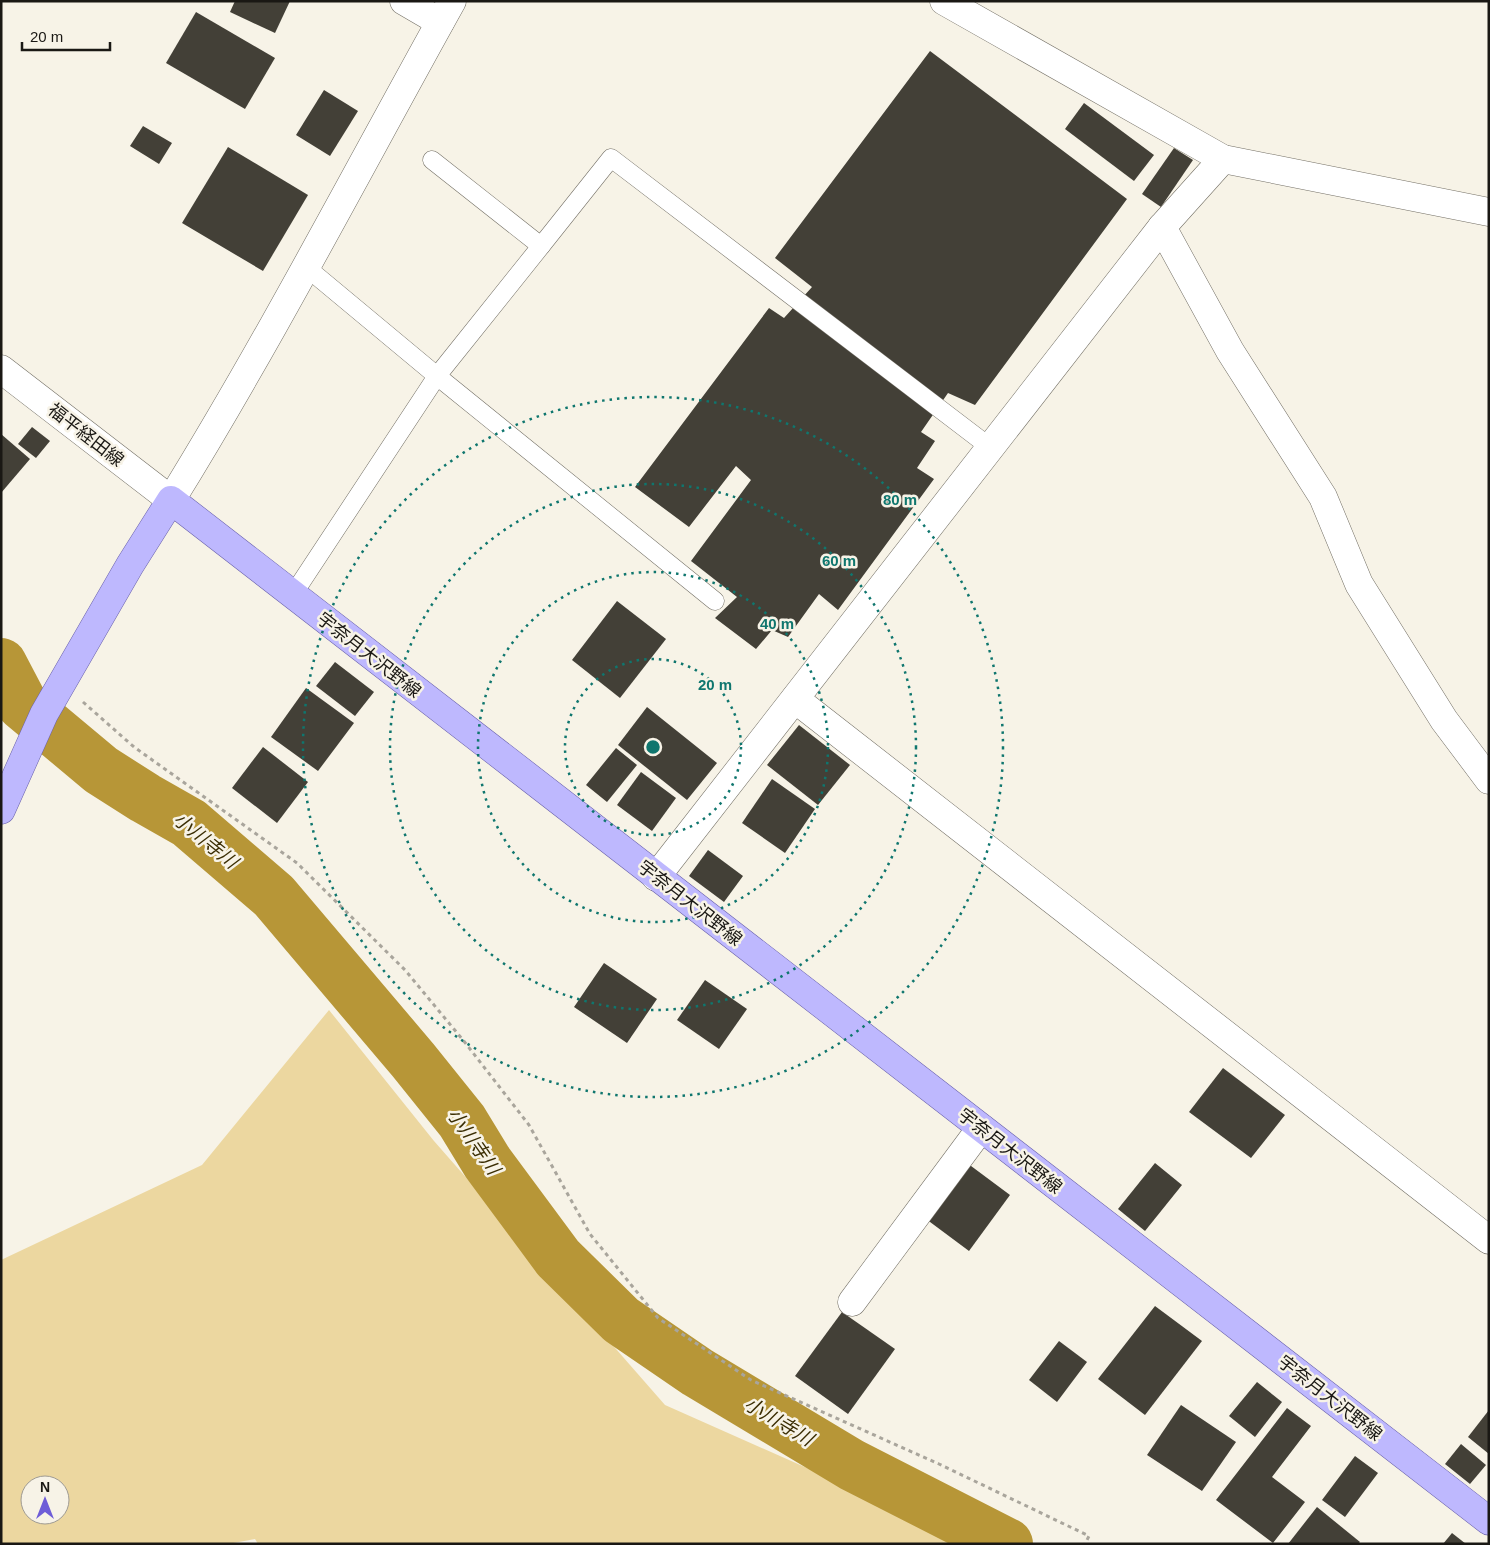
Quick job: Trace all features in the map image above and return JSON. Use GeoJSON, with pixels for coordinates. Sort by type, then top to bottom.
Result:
{"type":"FeatureCollection","features":[{"type":"Feature","properties":{"kind":"main road","name":"宇奈月大沢野線"},"geometry":{"type":"LineString","coordinates":[[171,500],[292,596],[1489,1521]]}},
{"type":"Feature","properties":{"kind":"main road"},"geometry":{"type":"LineString","coordinates":[[1,810],[44,714],[130,565],[171,500]]}},
{"type":"Feature","properties":{"kind":"street"},"geometry":{"type":"LineString","coordinates":[[171,500],[208,440],[306,267],[446,12],[404,1]]}},
{"type":"Feature","properties":{"kind":"street"},"geometry":{"type":"LineString","coordinates":[[944,1],[1223,160],[1489,212]]}},
{"type":"Feature","properties":{"kind":"street"},"geometry":{"type":"LineString","coordinates":[[656,877],[1162,227],[1223,160]]}},
{"type":"Feature","properties":{"kind":"street"},"geometry":{"type":"LineString","coordinates":[[1162,227],[1230,352],[1323,497],[1359,584],[1444,720],[1489,780]]}},
{"type":"Feature","properties":{"kind":"street","name":"福平経田線"},"geometry":{"type":"LineString","coordinates":[[1,369],[171,500]]}},
{"type":"Feature","properties":{"kind":"street"},"geometry":{"type":"LineString","coordinates":[[795,699],[1489,1240]]}},
{"type":"Feature","properties":{"kind":"street"},"geometry":{"type":"LineString","coordinates":[[852,1302],[981,1128]]}},
{"type":"Feature","properties":{"kind":"lane"},"geometry":{"type":"LineString","coordinates":[[292,596],[437,376],[611,158],[991,448]]}},
{"type":"Feature","properties":{"kind":"lane"},"geometry":{"type":"LineString","coordinates":[[432,160],[541,246]]}},
{"type":"Feature","properties":{"kind":"lane"},"geometry":{"type":"LineString","coordinates":[[306,267],[437,376],[716,601]]}},
{"type":"Feature","properties":{"kind":"path"},"geometry":{"type":"LineString","coordinates":[[61,684],[134,747],[297,863],[405,970],[463,1040],[529,1125],[590,1234],[658,1318],[751,1380],[939,1464],[1089,1536],[1086,1544]]}},
{"type":"Feature","properties":{"kind":"shaded area"},"geometry":{"type":"Polygon","coordinates":[[[329,1010],[434,1141],[665,1405],[978,1544],[258,1544],[255,1539],[228,1544],[1,1544],[1,1260],[202,1165],[329,1010]]]}},
{"type":"Feature","properties":{"kind":"building"},"geometry":{"type":"Polygon","coordinates":[[[235,1],[290,1],[275,33],[230,12],[235,1]]]}},
{"type":"Feature","properties":{"kind":"building"},"geometry":{"type":"Polygon","coordinates":[[[196,12],[275,58],[245,109],[166,63],[196,12]]]}},
{"type":"Feature","properties":{"kind":"building"},"geometry":{"type":"Polygon","coordinates":[[[930,51],[1127,199],[975,405],[948,393],[921,432],[935,441],[917,468],[934,479],[838,610],[819,594],[788,637],[772,630],[756,649],[715,618],[737,597],[691,561],[751,480],[736,466],[689,527],[635,487],[769,308],[784,318],[812,287],[775,258],[930,51]]]}},
{"type":"Feature","properties":{"kind":"building"},"geometry":{"type":"Polygon","coordinates":[[[324,90],[358,111],[330,156],[296,135],[324,90]]]}},
{"type":"Feature","properties":{"kind":"building"},"geometry":{"type":"Polygon","coordinates":[[[1084,103],[1154,155],[1134,181],[1065,129],[1084,103]]]}},
{"type":"Feature","properties":{"kind":"building"},"geometry":{"type":"Polygon","coordinates":[[[143,126],[172,143],[159,164],[130,146],[143,126]]]}},
{"type":"Feature","properties":{"kind":"building"},"geometry":{"type":"Polygon","coordinates":[[[228,147],[308,195],[263,271],[182,223],[228,147]]]}},
{"type":"Feature","properties":{"kind":"building"},"geometry":{"type":"Polygon","coordinates":[[[1174,148],[1193,160],[1161,207],[1142,194],[1174,148]]]}},
{"type":"Feature","properties":{"kind":"building"},"geometry":{"type":"Polygon","coordinates":[[[32,427],[50,441],[36,458],[18,444],[32,427]]]}},
{"type":"Feature","properties":{"kind":"building"},"geometry":{"type":"Polygon","coordinates":[[[1,434],[30,459],[1,493],[1,434]]]}},
{"type":"Feature","properties":{"kind":"building"},"geometry":{"type":"Polygon","coordinates":[[[617,601],[666,639],[620,698],[572,660],[617,601]]]}},
{"type":"Feature","properties":{"kind":"building"},"geometry":{"type":"Polygon","coordinates":[[[335,662],[374,692],[355,716],[316,686],[335,662]]]}},
{"type":"Feature","properties":{"kind":"building"},"geometry":{"type":"Polygon","coordinates":[[[306,688],[354,723],[318,771],[271,737],[306,688]]]}},
{"type":"Feature","properties":{"kind":"building"},"geometry":{"type":"Polygon","coordinates":[[[647,707],[717,763],[687,800],[618,745],[647,707]]]}},
{"type":"Feature","properties":{"kind":"building"},"geometry":{"type":"Polygon","coordinates":[[[799,725],[850,765],[818,805],[767,765],[799,725]]]}},
{"type":"Feature","properties":{"kind":"building"},"geometry":{"type":"Polygon","coordinates":[[[263,747],[308,782],[277,823],[232,788],[263,747]]]}},
{"type":"Feature","properties":{"kind":"building"},"geometry":{"type":"Polygon","coordinates":[[[616,748],[637,765],[607,802],[586,785],[616,748]]]}},
{"type":"Feature","properties":{"kind":"building"},"geometry":{"type":"Polygon","coordinates":[[[641,772],[676,798],[652,831],[617,805],[641,772]]]}},
{"type":"Feature","properties":{"kind":"building"},"geometry":{"type":"Polygon","coordinates":[[[772,779],[815,809],[785,853],[742,823],[772,779]]]}},
{"type":"Feature","properties":{"kind":"building"},"geometry":{"type":"Polygon","coordinates":[[[708,850],[743,876],[724,902],[689,876],[708,850]]]}},
{"type":"Feature","properties":{"kind":"building"},"geometry":{"type":"Polygon","coordinates":[[[604,963],[657,999],[627,1043],[574,1007],[604,963]]]}},
{"type":"Feature","properties":{"kind":"building"},"geometry":{"type":"Polygon","coordinates":[[[705,980],[747,1009],[719,1049],[677,1020],[705,980]]]}},
{"type":"Feature","properties":{"kind":"building"},"geometry":{"type":"Polygon","coordinates":[[[1223,1068],[1285,1115],[1251,1158],[1189,1112],[1223,1068]]]}},
{"type":"Feature","properties":{"kind":"building"},"geometry":{"type":"Polygon","coordinates":[[[967,1163],[1010,1195],[969,1251],[926,1219],[967,1163]]]}},
{"type":"Feature","properties":{"kind":"building"},"geometry":{"type":"Polygon","coordinates":[[[1155,1163],[1182,1185],[1145,1231],[1118,1209],[1155,1163]]]}},
{"type":"Feature","properties":{"kind":"building"},"geometry":{"type":"Polygon","coordinates":[[[1155,1306],[1202,1341],[1145,1415],[1098,1379],[1155,1306]]]}},
{"type":"Feature","properties":{"kind":"building"},"geometry":{"type":"Polygon","coordinates":[[[842,1312],[895,1349],[848,1414],[795,1376],[842,1312]]]}},
{"type":"Feature","properties":{"kind":"building"},"geometry":{"type":"Polygon","coordinates":[[[1059,1341],[1087,1362],[1057,1402],[1029,1380],[1059,1341]]]}},
{"type":"Feature","properties":{"kind":"building"},"geometry":{"type":"Polygon","coordinates":[[[1257,1382],[1282,1402],[1255,1437],[1229,1416],[1257,1382]]]}},
{"type":"Feature","properties":{"kind":"building"},"geometry":{"type":"Polygon","coordinates":[[[1181,1405],[1236,1442],[1202,1491],[1147,1455],[1181,1405]]]}},
{"type":"Feature","properties":{"kind":"building"},"geometry":{"type":"Polygon","coordinates":[[[1287,1408],[1311,1426],[1272,1477],[1305,1502],[1273,1543],[1216,1500],[1287,1408]]]}},
{"type":"Feature","properties":{"kind":"building"},"geometry":{"type":"Polygon","coordinates":[[[1489,1410],[1489,1454],[1468,1437],[1489,1410]]]}},
{"type":"Feature","properties":{"kind":"building"},"geometry":{"type":"Polygon","coordinates":[[[1461,1444],[1486,1465],[1470,1484],[1445,1464],[1461,1444]]]}},
{"type":"Feature","properties":{"kind":"building"},"geometry":{"type":"Polygon","coordinates":[[[1355,1456],[1378,1473],[1345,1517],[1322,1500],[1355,1456]]]}},
{"type":"Feature","properties":{"kind":"building"},"geometry":{"type":"Polygon","coordinates":[[[1317,1507],[1360,1542],[1358,1544],[1288,1544],[1317,1507]]]}},
{"type":"Feature","properties":{"kind":"building"},"geometry":{"type":"Polygon","coordinates":[[[1452,1533],[1466,1544],[1443,1544],[1452,1533]]]}},
{"type":"Feature","properties":{"kind":"waterway","name":"小川寺川"},"geometry":{"type":"LineString","coordinates":[[1,664],[22,704],[101,770],[189,823],[274,896],[413,1060],[462,1121],[487,1162],[558,1258],[621,1320],[697,1372],[852,1465],[1007,1544]]}}]}
